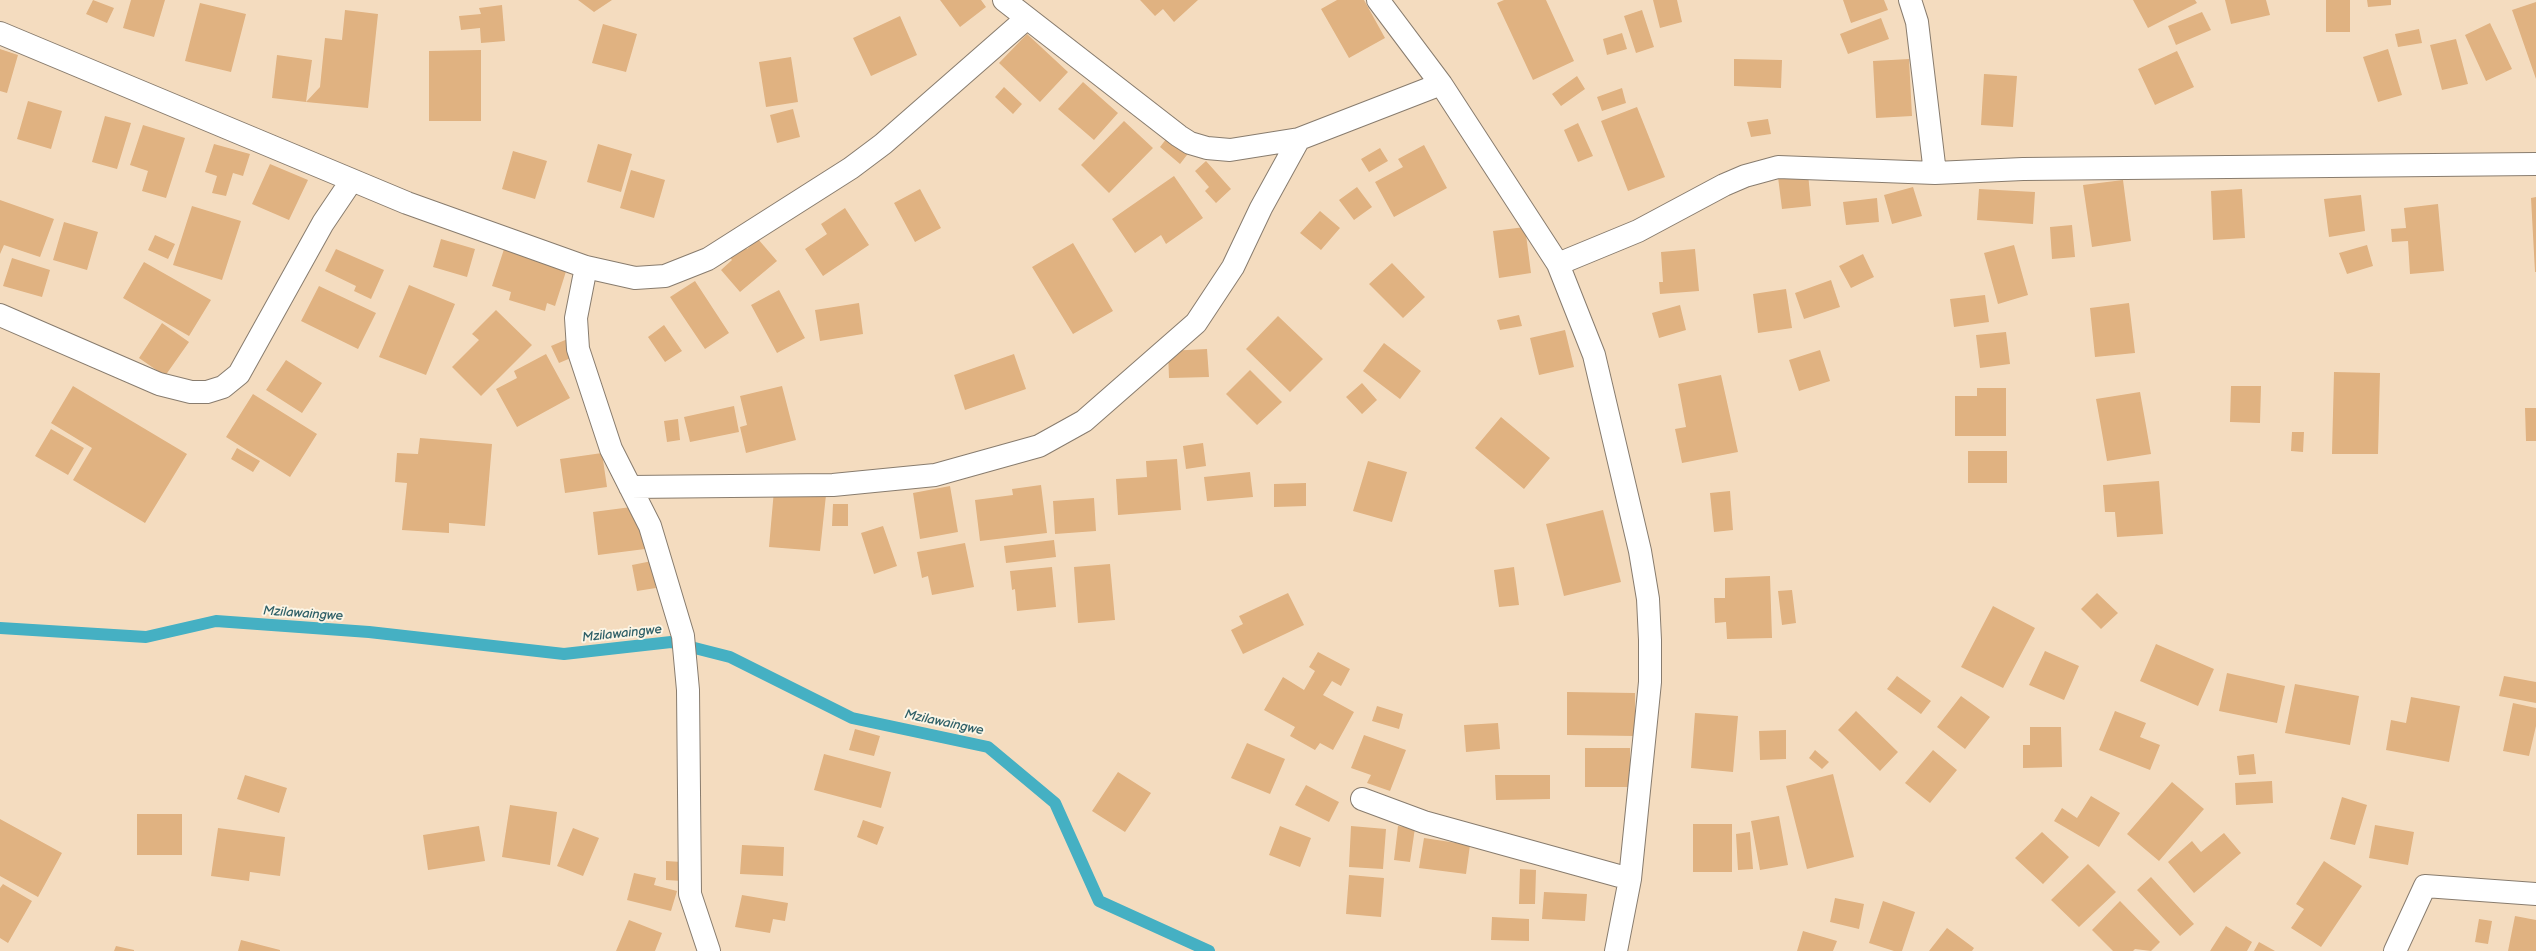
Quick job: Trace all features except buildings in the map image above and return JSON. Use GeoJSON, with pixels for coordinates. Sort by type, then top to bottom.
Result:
{"type":"FeatureCollection","features":[{"type":"Feature","properties":{"kind":"street"},"geometry":{"type":"LineString","coordinates":[[1004,0],[1190,143],[1230,150],[1299,139],[1328,126],[1441,84]]}},
{"type":"Feature","properties":{"kind":"street"},"geometry":{"type":"LineString","coordinates":[[1378,0],[1441,84],[1558,264],[1594,355],[1640,551],[1648,599],[1650,682],[1630,879],[1616,951]]}},
{"type":"Feature","properties":{"kind":"street"},"geometry":{"type":"LineString","coordinates":[[1910,0],[1916,22],[1935,173]]}},
{"type":"Feature","properties":{"kind":"street"},"geometry":{"type":"LineString","coordinates":[[0,33],[407,203],[586,267],[635,278],[666,276],[708,259],[851,168],[883,144],[1026,18]]}},
{"type":"Feature","properties":{"kind":"street"},"geometry":{"type":"LineString","coordinates":[[630,487],[833,485],[935,475],[1039,446],[1084,421],[1196,323],[1233,267],[1261,208],[1299,139]]}},
{"type":"Feature","properties":{"kind":"street"},"geometry":{"type":"LineString","coordinates":[[1558,264],[1638,231],[1724,185],[1745,176],[1778,167],[1935,173],[2023,169],[2536,164]]}},
{"type":"Feature","properties":{"kind":"street"},"geometry":{"type":"LineString","coordinates":[[0,315],[159,384],[190,392],[208,392],[223,387],[239,374],[323,223],[352,180]]}},
{"type":"Feature","properties":{"kind":"street"},"geometry":{"type":"LineString","coordinates":[[586,267],[576,318],[578,350],[612,449],[650,526],[684,645],[688,690],[690,894],[709,951]]}},
{"type":"Feature","properties":{"kind":"street"},"geometry":{"type":"LineString","coordinates":[[1362,799],[1424,822],[1630,879]]}},
{"type":"Feature","properties":{"kind":"street"},"geometry":{"type":"LineString","coordinates":[[2395,951],[2425,886],[2536,894]]}},
{"type":"Feature","properties":{"kind":"waterway","name":"Mzilawaingwe"},"geometry":{"type":"LineString","coordinates":[[0,628],[146,637],[216,621],[369,632],[564,654],[671,642],[730,657],[852,718],[988,747],[1055,803],[1099,901],[1209,951]]}}]}
